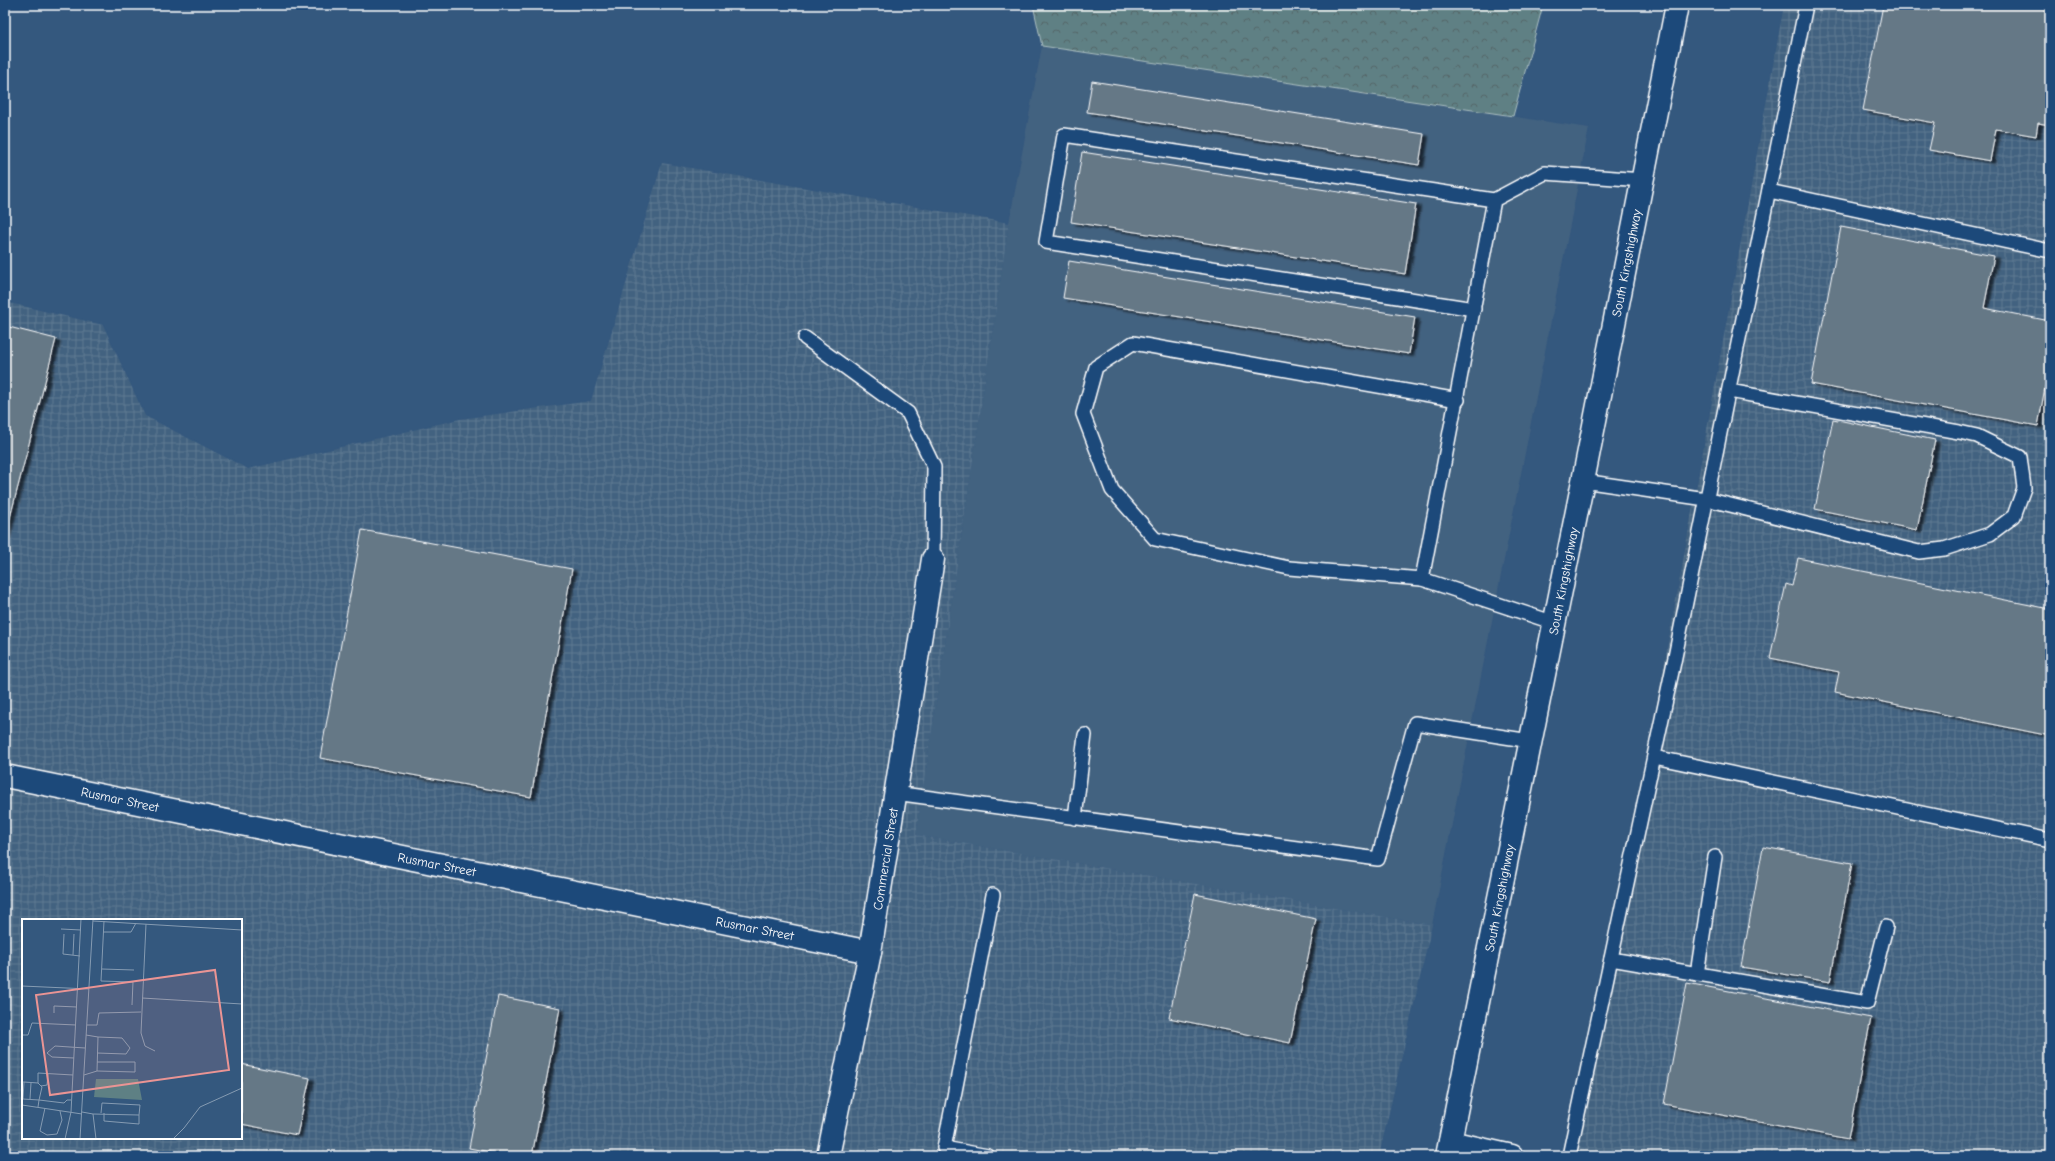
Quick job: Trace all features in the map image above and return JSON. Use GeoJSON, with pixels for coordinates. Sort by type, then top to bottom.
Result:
{"type":"FeatureCollection","features":[{"type":"Feature","properties":{"kind":"street","name":"South Kingshighway"},"geometry":{"type":"LineString","coordinates":[[1448,1149],[1555,623],[1677,5]]}},
{"type":"Feature","properties":{"kind":"street","name":"Commercial Street"},"geometry":{"type":"LineString","coordinates":[[828,1156],[870,952],[933,560]]}},
{"type":"Feature","properties":{"kind":"street","name":"Rusmar Street"},"geometry":{"type":"LineString","coordinates":[[5,776],[870,952]]}},
{"type":"Feature","properties":{"kind":"street"},"geometry":{"type":"LineString","coordinates":[[1448,1149],[1512,1156]]}},
{"type":"Feature","properties":{"kind":"lane"},"geometry":{"type":"LineString","coordinates":[[1569,1156],[1654,758],[1806,5]]}},
{"type":"Feature","properties":{"kind":"lane"},"geometry":{"type":"LineString","coordinates":[[1474,309],[1046,242],[1064,135],[1494,200],[1545,173],[1643,180]]}},
{"type":"Feature","properties":{"kind":"lane"},"geometry":{"type":"LineString","coordinates":[[1769,191],[2050,249]]}},
{"type":"Feature","properties":{"kind":"lane"},"geometry":{"type":"LineString","coordinates":[[1422,579],[1458,400],[1494,200]]}},
{"type":"Feature","properties":{"kind":"lane"},"geometry":{"type":"LineString","coordinates":[[805,338],[908,413],[934,467],[933,560]]}},
{"type":"Feature","properties":{"kind":"lane"},"geometry":{"type":"LineString","coordinates":[[1458,400],[1133,343],[1096,367],[1083,414],[1112,490],[1155,540],[1289,568],[1422,579],[1555,623]]}},
{"type":"Feature","properties":{"kind":"lane"},"geometry":{"type":"LineString","coordinates":[[1583,481],[1706,499],[1919,552],[1944,549],[1990,534],[2014,516],[2024,488],[2020,457],[1977,436],[1728,391]]}},
{"type":"Feature","properties":{"kind":"lane"},"geometry":{"type":"LineString","coordinates":[[896,793],[1378,859],[1415,723],[1530,741]]}},
{"type":"Feature","properties":{"kind":"lane"},"geometry":{"type":"LineString","coordinates":[[1075,818],[1085,735]]}},
{"type":"Feature","properties":{"kind":"lane"},"geometry":{"type":"LineString","coordinates":[[1654,758],[2050,840]]}},
{"type":"Feature","properties":{"kind":"lane"},"geometry":{"type":"LineString","coordinates":[[1697,974],[1715,857]]}},
{"type":"Feature","properties":{"kind":"lane"},"geometry":{"type":"LineString","coordinates":[[988,1156],[944,1148],[993,895]]}},
{"type":"Feature","properties":{"kind":"lane"},"geometry":{"type":"LineString","coordinates":[[1611,959],[1867,1003],[1886,927]]}},
{"type":"Feature","properties":{"kind":"shaded area"},"geometry":{"type":"Polygon","coordinates":[[[1784,5],[2050,5],[2050,1156],[1575,1156],[1784,5]]]}},
{"type":"Feature","properties":{"kind":"shaded area"},"geometry":{"type":"Polygon","coordinates":[[[1042,46],[1589,128],[1432,925],[916,835],[1009,223],[1042,46]]]}},
{"type":"Feature","properties":{"kind":"shaded area"},"geometry":{"type":"Polygon","coordinates":[[[662,163],[1009,223],[916,835],[1432,925],[1379,1156],[5,1156],[5,302],[103,325],[145,416],[248,469],[460,419],[591,401],[662,163]]]}},
{"type":"Feature","properties":{"kind":"green space"},"geometry":{"type":"Polygon","coordinates":[[[1033,5],[1543,5],[1513,116],[1042,46],[1033,5]]]}},
{"type":"Feature","properties":{"kind":"building"},"geometry":{"type":"Polygon","coordinates":[[[1883,5],[2050,5],[2050,125],[2038,123],[2036,136],[1996,129],[1990,161],[1929,150],[1935,123],[1863,110],[1883,5]]]}},
{"type":"Feature","properties":{"kind":"building"},"geometry":{"type":"Polygon","coordinates":[[[1092,81],[1424,134],[1419,165],[1087,112],[1092,81]]]}},
{"type":"Feature","properties":{"kind":"building"},"geometry":{"type":"Polygon","coordinates":[[[1082,152],[1416,204],[1405,274],[1071,222],[1082,152]]]}},
{"type":"Feature","properties":{"kind":"building"},"geometry":{"type":"Polygon","coordinates":[[[1841,227],[1994,256],[1984,308],[2050,321],[2050,360],[2038,426],[1811,384],[1841,227]]]}},
{"type":"Feature","properties":{"kind":"building"},"geometry":{"type":"Polygon","coordinates":[[[1069,261],[1415,317],[1409,354],[1063,298],[1069,261]]]}},
{"type":"Feature","properties":{"kind":"building"},"geometry":{"type":"Polygon","coordinates":[[[5,326],[56,339],[5,537],[5,326]]]}},
{"type":"Feature","properties":{"kind":"building"},"geometry":{"type":"Polygon","coordinates":[[[1833,419],[1935,440],[1917,530],[1815,509],[1833,419]]]}},
{"type":"Feature","properties":{"kind":"building"},"geometry":{"type":"Polygon","coordinates":[[[362,530],[572,569],[531,797],[320,758],[362,530]]]}},
{"type":"Feature","properties":{"kind":"building"},"geometry":{"type":"Polygon","coordinates":[[[1798,558],[2050,609],[2050,736],[1835,692],[1839,672],[1770,658],[1786,584],[1792,586],[1798,558]]]}},
{"type":"Feature","properties":{"kind":"building"},"geometry":{"type":"Polygon","coordinates":[[[1763,847],[1852,863],[1830,982],[1741,967],[1763,847]]]}},
{"type":"Feature","properties":{"kind":"building"},"geometry":{"type":"Polygon","coordinates":[[[1195,894],[1316,919],[1290,1043],[1169,1018],[1195,894]]]}},
{"type":"Feature","properties":{"kind":"building"},"geometry":{"type":"Polygon","coordinates":[[[1687,983],[1871,1018],[1848,1139],[1664,1104],[1687,983]]]}},
{"type":"Feature","properties":{"kind":"building"},"geometry":{"type":"Polygon","coordinates":[[[498,996],[560,1008],[532,1156],[510,1156],[469,1148],[498,996]]]}},
{"type":"Feature","properties":{"kind":"building"},"geometry":{"type":"Polygon","coordinates":[[[242,1064],[310,1078],[297,1135],[242,1124],[242,1064]]]}}]}
